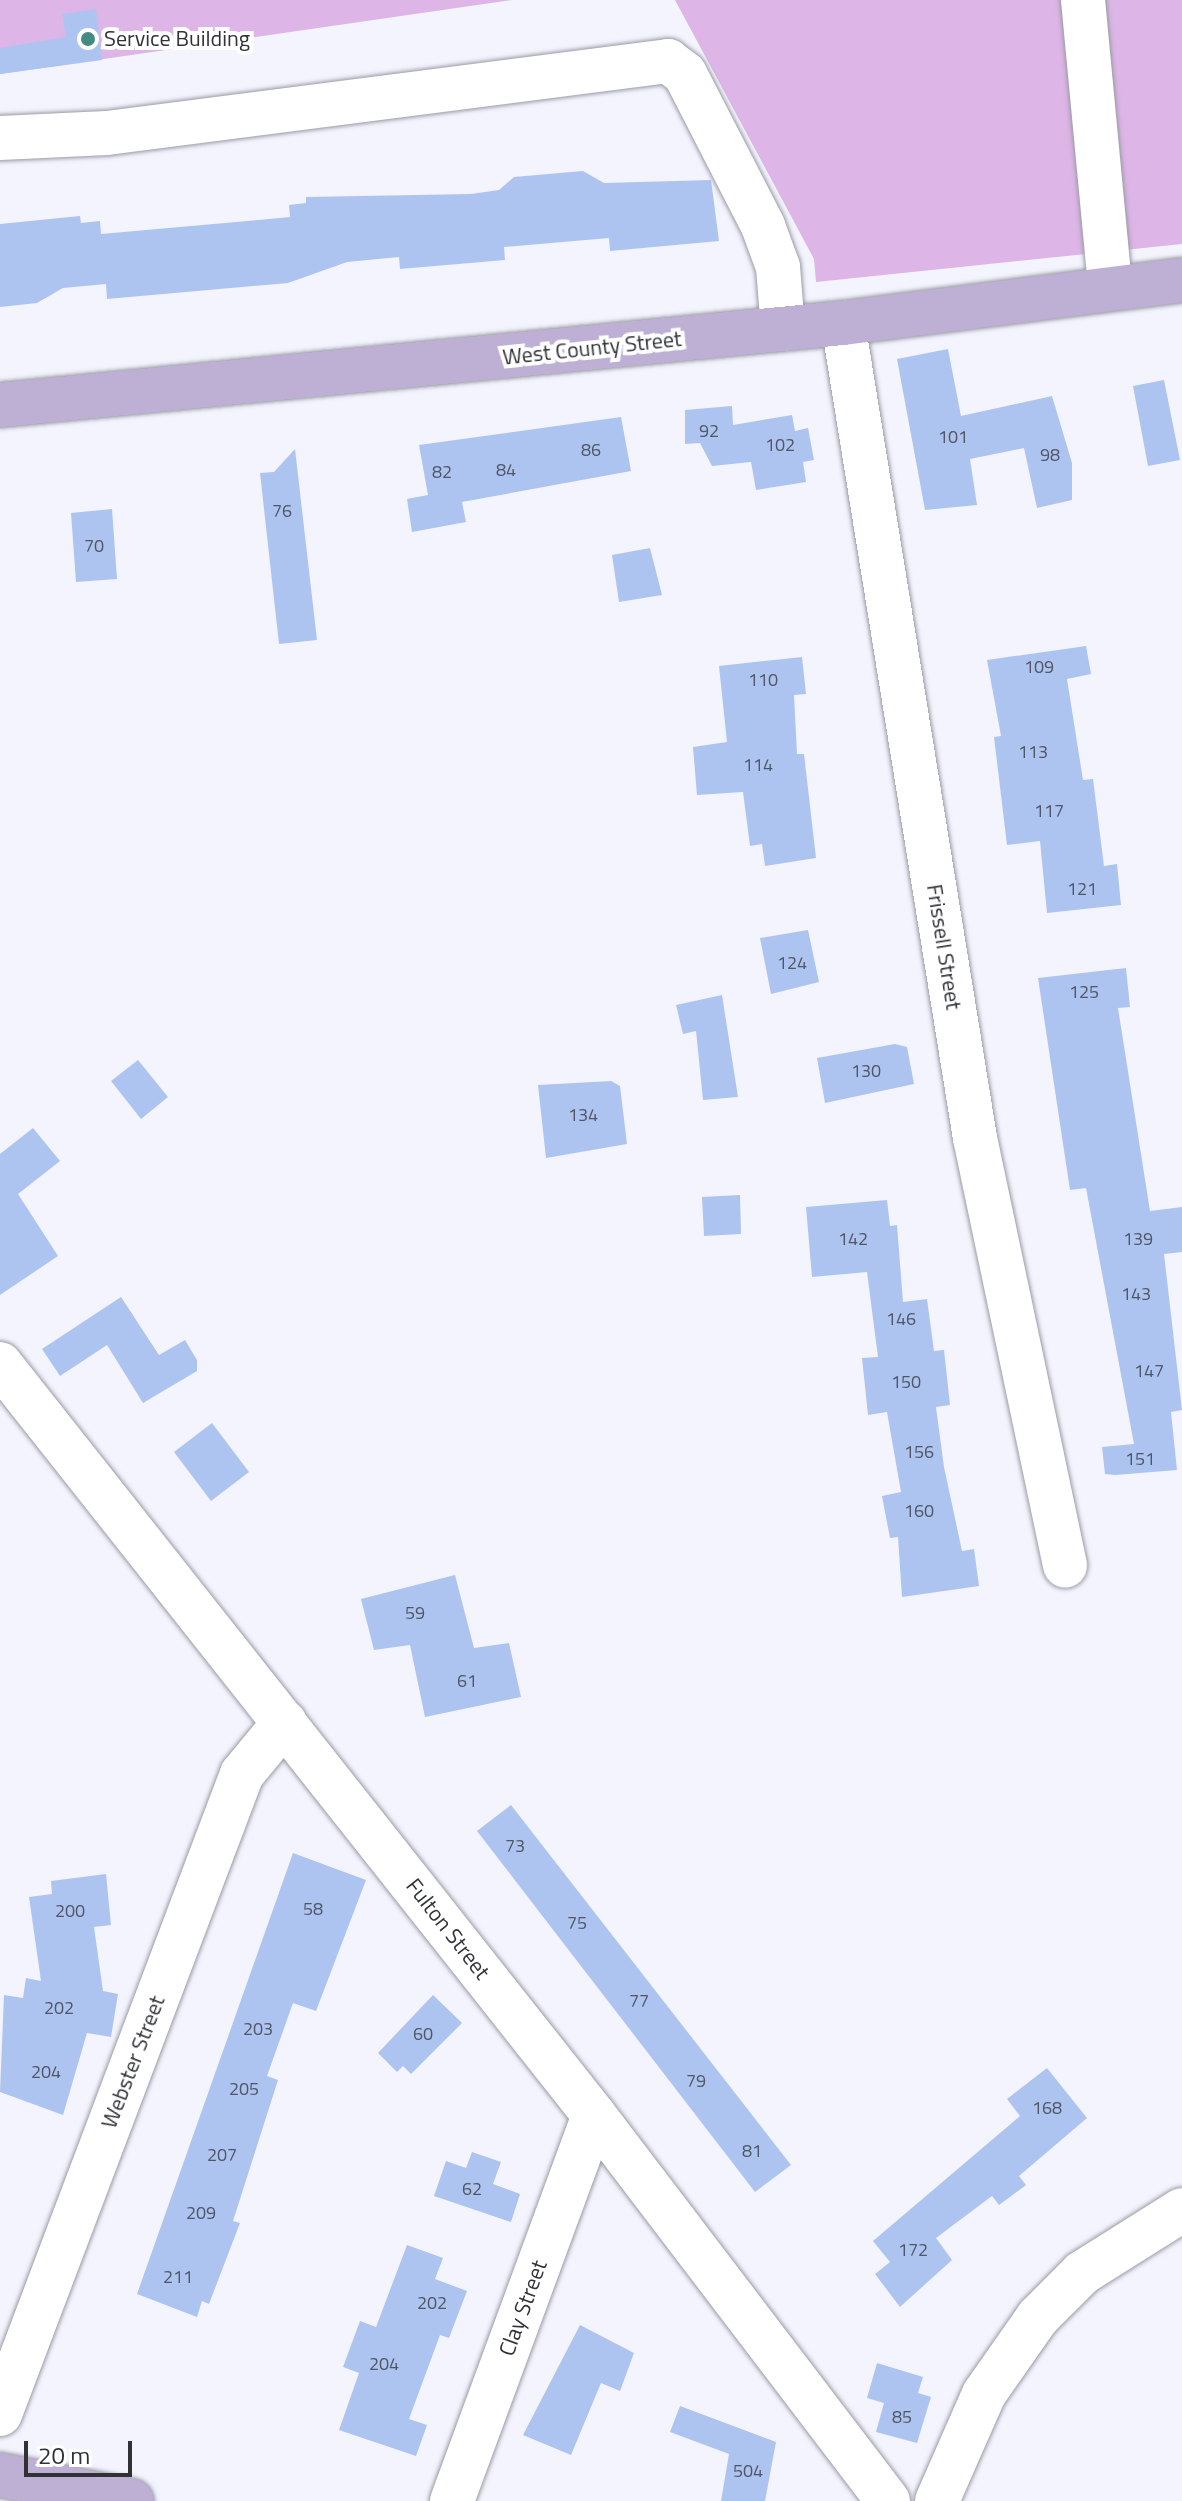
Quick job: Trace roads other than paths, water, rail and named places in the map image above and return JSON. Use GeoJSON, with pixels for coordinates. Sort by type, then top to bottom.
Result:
{"type":"FeatureCollection","features":[{"type":"Feature","properties":{"kind":"main road","name":"West County Street"},"geometry":{"type":"LineString","coordinates":[[0,405],[843,323],[1182,280]]}},
{"type":"Feature","properties":{"kind":"main road"},"geometry":{"type":"LineString","coordinates":[[0,2475],[131,2501]]}},
{"type":"Feature","properties":{"kind":"street"},"geometry":{"type":"LineString","coordinates":[[1083,0],[1110,288]]}},
{"type":"Feature","properties":{"kind":"street"},"geometry":{"type":"LineString","coordinates":[[0,138],[107,133],[668,61],[685,74],[763,226],[778,267],[783,329]]}},
{"type":"Feature","properties":{"kind":"street","name":"Frissell Street"},"geometry":{"type":"LineString","coordinates":[[843,323],[975,1138],[1065,1566]]}},
{"type":"Feature","properties":{"kind":"street","name":"Fulton Street"},"geometry":{"type":"LineString","coordinates":[[0,1364],[594,2115],[888,2501]]}},
{"type":"Feature","properties":{"kind":"street","name":"Webster Street"},"geometry":{"type":"LineString","coordinates":[[0,2414],[242,1774],[285,1722]]}},
{"type":"Feature","properties":{"kind":"street","name":"Clay Street"},"geometry":{"type":"LineString","coordinates":[[452,2501],[594,2115]]}},
{"type":"Feature","properties":{"kind":"street"},"geometry":{"type":"LineString","coordinates":[[937,2501],[980,2402],[1038,2317],[1082,2273],[1182,2210]]}},
{"type":"Feature","properties":{"kind":"place","name":"Service Building"},"geometry":{"type":"Point","coordinates":[88,39]}}]}
